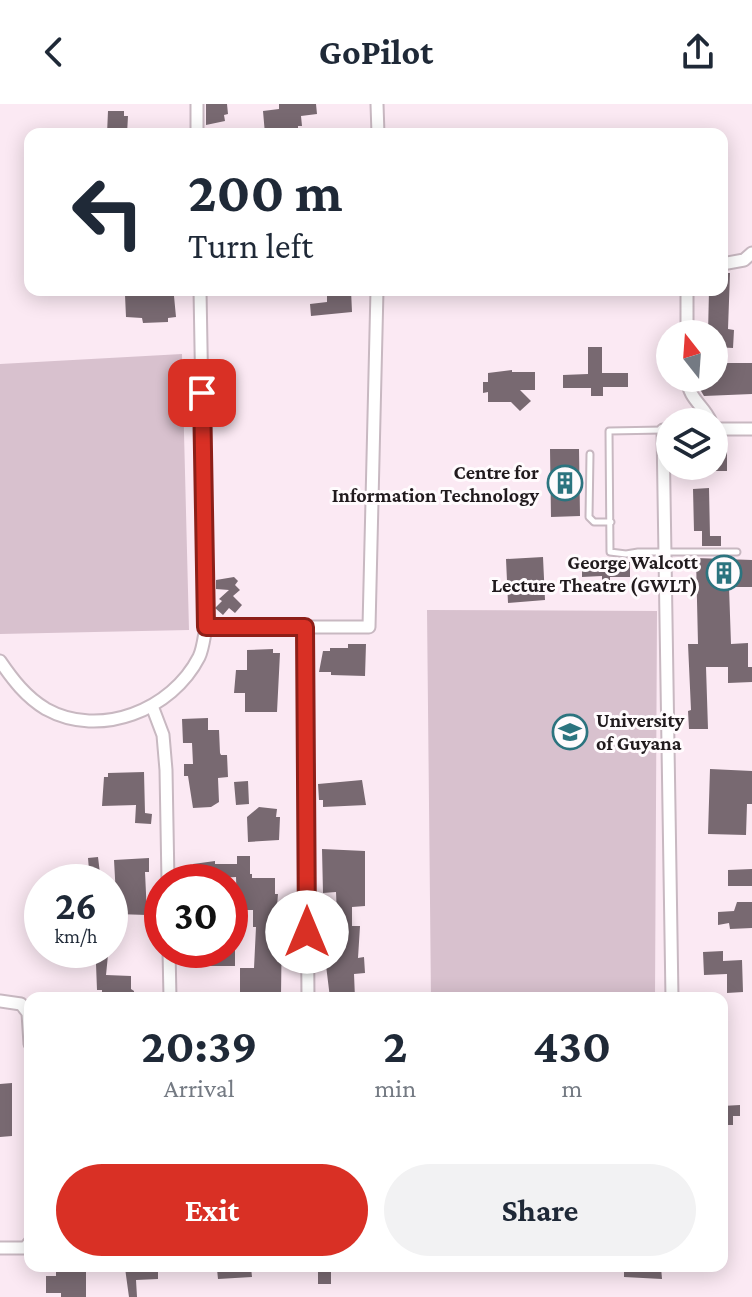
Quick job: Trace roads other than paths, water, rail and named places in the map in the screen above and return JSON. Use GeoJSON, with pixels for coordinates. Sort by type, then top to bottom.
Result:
{"type":"FeatureCollection","features":[{"type":"Feature","properties":{"kind":"street"},"geometry":{"type":"LineString","coordinates":[[197,104],[197,128]]}},
{"type":"Feature","properties":{"kind":"street"},"geometry":{"type":"LineString","coordinates":[[376,105],[378,128]]}},
{"type":"Feature","properties":{"kind":"street"},"geometry":{"type":"LineString","coordinates":[[728,263],[744,260],[752,253]]}},
{"type":"Feature","properties":{"kind":"street"},"geometry":{"type":"LineString","coordinates":[[0,661],[18,687],[47,709],[75,720],[109,721],[152,706],[181,682],[200,656],[206,627],[200,296]]}},
{"type":"Feature","properties":{"kind":"street"},"geometry":{"type":"LineString","coordinates":[[206,627],[369,627],[377,296]]}},
{"type":"Feature","properties":{"kind":"street"},"geometry":{"type":"LineString","coordinates":[[687,296],[687,320]]}},
{"type":"Feature","properties":{"kind":"street"},"geometry":{"type":"LineString","coordinates":[[689,392],[702,408]]}},
{"type":"Feature","properties":{"kind":"street"},"geometry":{"type":"LineString","coordinates":[[728,429],[752,429]]}},
{"type":"Feature","properties":{"kind":"street"},"geometry":{"type":"LineString","coordinates":[[666,480],[672,992]]}},
{"type":"Feature","properties":{"kind":"street"},"geometry":{"type":"LineString","coordinates":[[305,627],[308,992]]}},
{"type":"Feature","properties":{"kind":"street"},"geometry":{"type":"LineString","coordinates":[[152,706],[163,735],[168,864]]}},
{"type":"Feature","properties":{"kind":"street"},"geometry":{"type":"LineString","coordinates":[[169,968],[170,992]]}},
{"type":"Feature","properties":{"kind":"street"},"geometry":{"type":"LineString","coordinates":[[0,1001],[21,1004],[24,1008]]}},
{"type":"Feature","properties":{"kind":"street"},"geometry":{"type":"LineString","coordinates":[[0,1248],[24,1248]]}},
{"type":"Feature","properties":{"kind":"lane"},"geometry":{"type":"LineString","coordinates":[[656,430],[609,431],[610,552],[737,552]]}},
{"type":"Feature","properties":{"kind":"lane"},"geometry":{"type":"LineString","coordinates":[[590,454],[589,517],[594,522],[611,522]]}},
{"type":"Feature","properties":{"kind":"place","name":"Centre for Information Technology"},"geometry":{"type":"Point","coordinates":[565,483]}},
{"type":"Feature","properties":{"kind":"place","name":"George Walcott Lecture Theatre (GWLT)"},"geometry":{"type":"Point","coordinates":[724,573]}},
{"type":"Feature","properties":{"kind":"place","name":"University of Guyana"},"geometry":{"type":"Point","coordinates":[570,732]}}]}
